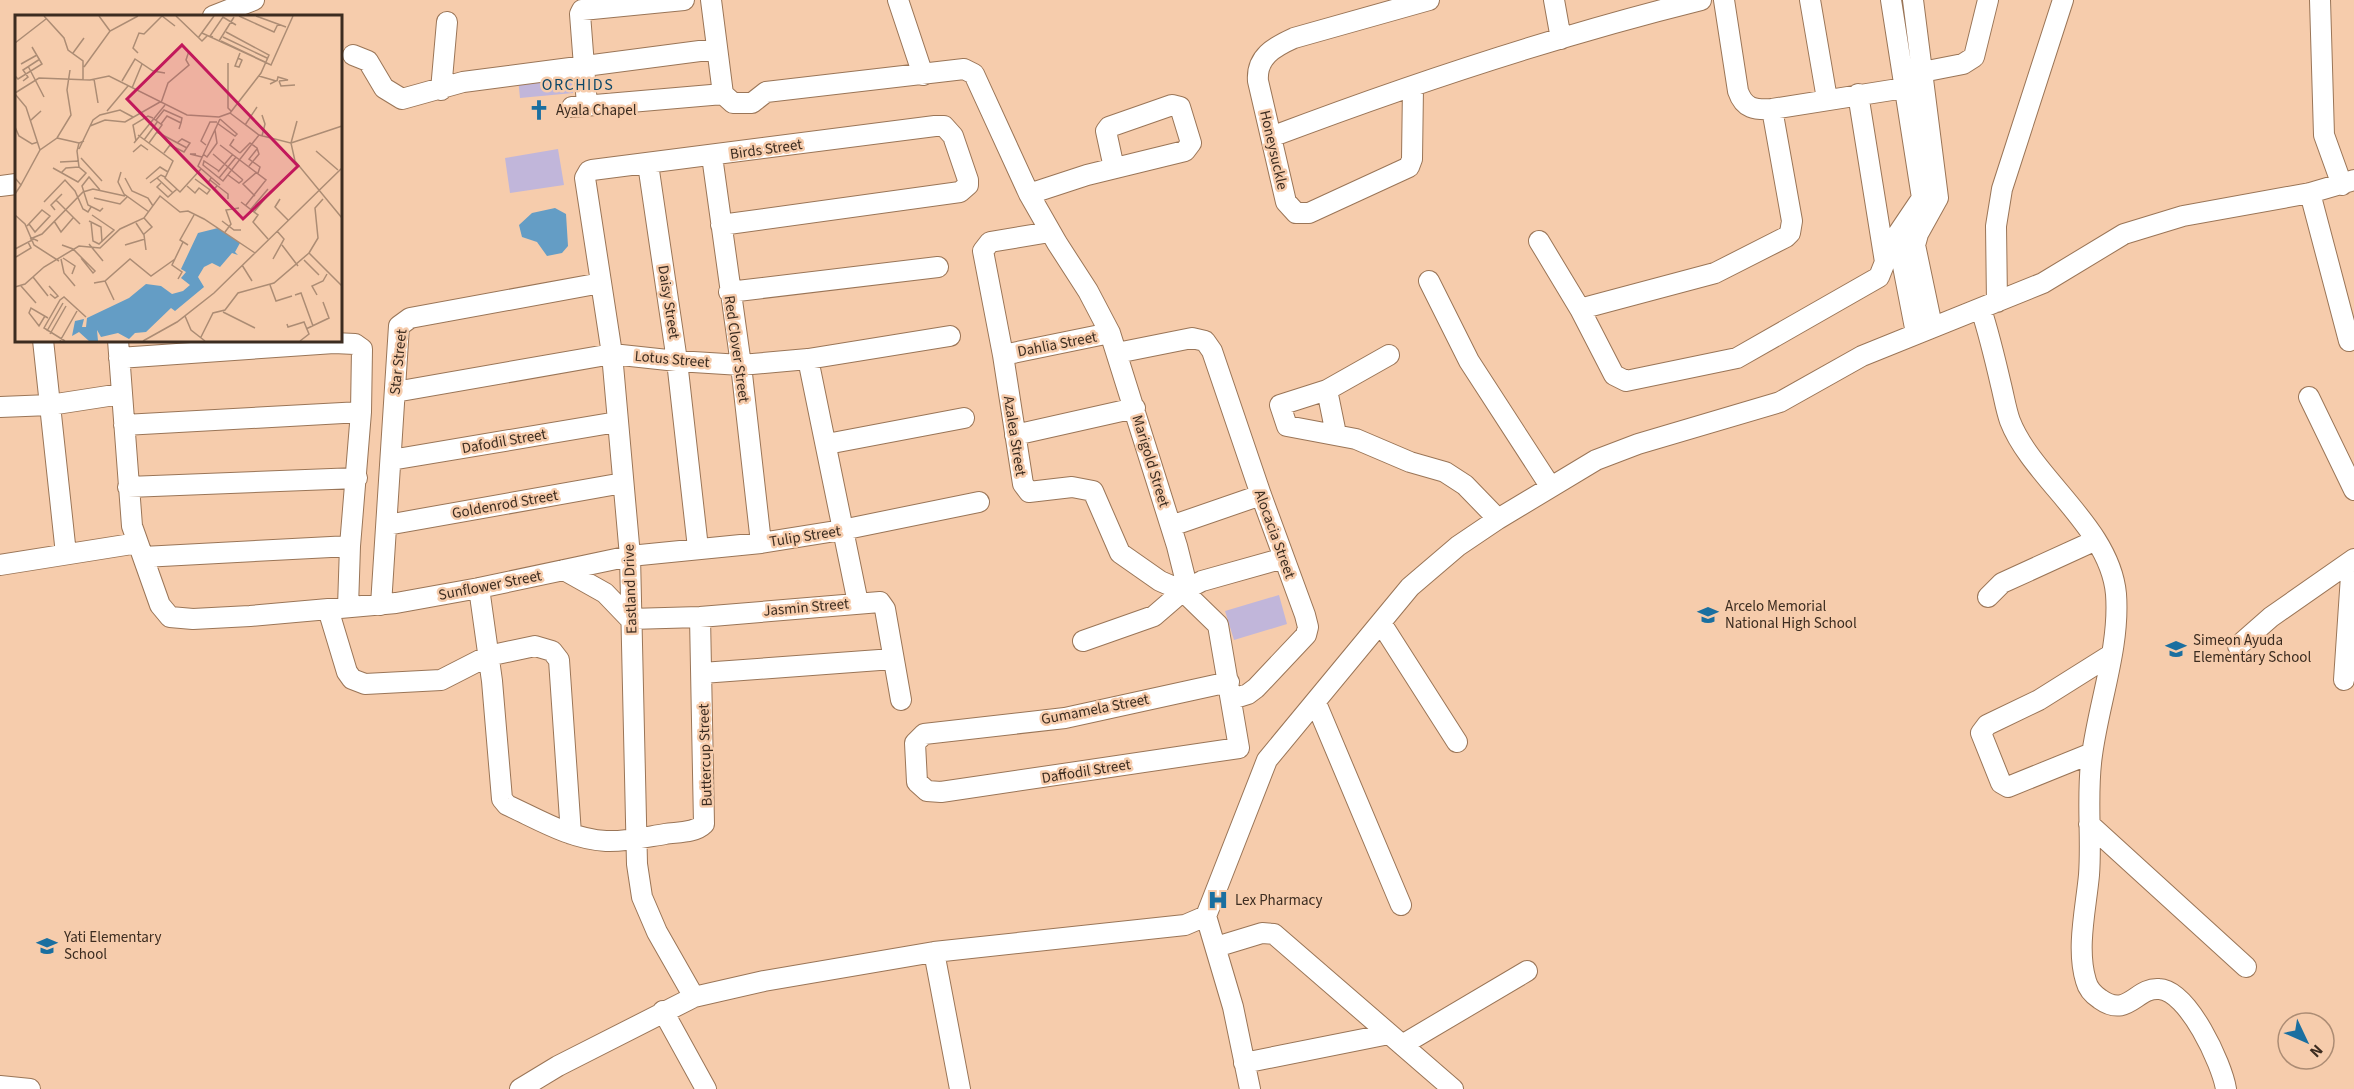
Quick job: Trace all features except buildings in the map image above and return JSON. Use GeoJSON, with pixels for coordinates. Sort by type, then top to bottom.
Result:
{"type":"FeatureCollection","features":[{"type":"Feature","properties":{"kind":"street"},"geometry":{"type":"LineString","coordinates":[[216,15],[254,0]]}},
{"type":"Feature","properties":{"kind":"street"},"geometry":{"type":"LineString","coordinates":[[684,0],[582,10],[580,14],[584,68],[579,106],[723,94],[711,0]]}},
{"type":"Feature","properties":{"kind":"street"},"geometry":{"type":"LineString","coordinates":[[898,0],[923,75]]}},
{"type":"Feature","properties":{"kind":"street","name":"Honeysuckle"},"geometry":{"type":"LineString","coordinates":[[1413,87],[1412,159],[1409,167],[1309,213],[1296,213],[1286,202],[1257,68],[1275,47],[1294,38],[1429,0]]}},
{"type":"Feature","properties":{"kind":"street"},"geometry":{"type":"LineString","coordinates":[[1554,0],[1561,39]]}},
{"type":"Feature","properties":{"kind":"street"},"geometry":{"type":"LineString","coordinates":[[1271,137],[1369,99],[1561,39],[1636,8],[1701,0]]}},
{"type":"Feature","properties":{"kind":"street"},"geometry":{"type":"LineString","coordinates":[[1724,0],[1741,100],[1757,110],[1858,94],[1914,80],[1963,64],[1974,57],[1988,0]]}},
{"type":"Feature","properties":{"kind":"street"},"geometry":{"type":"LineString","coordinates":[[1810,0],[1827,99]]}},
{"type":"Feature","properties":{"kind":"street"},"geometry":{"type":"LineString","coordinates":[[1891,0],[1914,80]]}},
{"type":"Feature","properties":{"kind":"street"},"geometry":{"type":"LineString","coordinates":[[1912,0],[1914,80],[1922,201],[1899,230],[1897,244],[1924,330]]}},
{"type":"Feature","properties":{"kind":"street"},"geometry":{"type":"LineString","coordinates":[[2063,0],[2002,189],[1996,226],[1989,305],[2010,421],[2024,447],[2074,508],[2113,577],[2116,595],[2109,657],[2092,753],[2087,798],[2089,866],[2082,968],[2087,985],[2106,1004],[2118,1006],[2132,1002],[2149,990],[2160,988],[2171,992],[2194,1020],[2215,1052],[2223,1071],[2226,1089]]}},
{"type":"Feature","properties":{"kind":"street"},"geometry":{"type":"LineString","coordinates":[[1250,1089],[1233,1007],[1206,916],[1267,760],[1410,587],[1458,546],[1550,486],[1596,460],[1638,444],[1780,402],[1862,356],[2043,283],[2124,234],[2183,216],[2310,193],[2348,183],[2324,135],[2320,0]]}},
{"type":"Feature","properties":{"kind":"street"},"geometry":{"type":"LineString","coordinates":[[441,90],[447,22]]}},
{"type":"Feature","properties":{"kind":"street"},"geometry":{"type":"LineString","coordinates":[[353,55],[368,61],[379,81],[398,99],[408,99],[463,82],[716,49]]}},
{"type":"Feature","properties":{"kind":"street","name":"Marigold Street"},"geometry":{"type":"LineString","coordinates":[[723,94],[733,103],[746,104],[757,101],[766,92],[964,69],[974,74],[1029,194],[1050,232],[1089,291],[1118,352],[1184,571],[1182,591]]}},
{"type":"Feature","properties":{"kind":"street"},"geometry":{"type":"LineString","coordinates":[[1539,241],[1580,309],[1614,375],[1626,381],[1737,358],[1879,277],[1885,262],[1858,94]]}},
{"type":"Feature","properties":{"kind":"street"},"geometry":{"type":"LineString","coordinates":[[1580,309],[1715,273],[1790,233],[1792,221],[1772,109]]}},
{"type":"Feature","properties":{"kind":"street","name":"Birds Street"},"geometry":{"type":"LineString","coordinates":[[589,171],[944,126],[953,136],[968,180],[968,185],[960,192],[721,225]]}},
{"type":"Feature","properties":{"kind":"street","name":"Red Clover Street"},"geometry":{"type":"LineString","coordinates":[[712,156],[729,292],[741,365],[761,543]]}},
{"type":"Feature","properties":{"kind":"street","name":"Daisy Street"},"geometry":{"type":"LineString","coordinates":[[648,164],[677,362],[698,548]]}},
{"type":"Feature","properties":{"kind":"street"},"geometry":{"type":"LineString","coordinates":[[1029,194],[1114,168]]}},
{"type":"Feature","properties":{"kind":"street","name":"Eastland Drive"},"geometry":{"type":"LineString","coordinates":[[589,171],[585,178],[586,190],[612,354],[630,556],[630,619],[637,754],[637,838],[642,897],[657,932],[694,997]]}},
{"type":"Feature","properties":{"kind":"street"},"geometry":{"type":"LineString","coordinates":[[0,186],[15,184]]}},
{"type":"Feature","properties":{"kind":"street"},"geometry":{"type":"LineString","coordinates":[[2310,193],[2349,341]]}},
{"type":"Feature","properties":{"kind":"street","name":"Azalea Street"},"geometry":{"type":"LineString","coordinates":[[1050,232],[998,240],[985,245],[983,258],[1003,355],[1026,491],[1072,487],[1093,491],[1120,553],[1160,581],[1182,591]]}},
{"type":"Feature","properties":{"kind":"street"},"geometry":{"type":"LineString","coordinates":[[729,292],[938,267]]}},
{"type":"Feature","properties":{"kind":"street"},"geometry":{"type":"LineString","coordinates":[[1429,281],[1469,361],[1550,486]]}},
{"type":"Feature","properties":{"kind":"street","name":"Star Street"},"geometry":{"type":"LineString","coordinates":[[381,604],[398,332],[405,320],[522,296],[601,283]]}},
{"type":"Feature","properties":{"kind":"street","name":"Dahlia Street"},"geometry":{"type":"LineString","coordinates":[[1003,355],[1110,333]]}},
{"type":"Feature","properties":{"kind":"street","name":"Lotus Street"},"geometry":{"type":"LineString","coordinates":[[395,392],[612,354],[677,362],[741,365],[808,359],[950,336]]}},
{"type":"Feature","properties":{"kind":"street","name":"Alocacia Street"},"geometry":{"type":"LineString","coordinates":[[1118,352],[1192,338],[1205,341],[1212,351],[1305,615],[1308,630],[1256,688],[1230,690]]}},
{"type":"Feature","properties":{"kind":"street"},"geometry":{"type":"LineString","coordinates":[[43,342],[66,554]]}},
{"type":"Feature","properties":{"kind":"street"},"geometry":{"type":"LineString","coordinates":[[140,550],[132,526],[118,349],[332,342],[355,344],[362,349],[361,412],[350,546],[348,607]]}},
{"type":"Feature","properties":{"kind":"street"},"geometry":{"type":"LineString","coordinates":[[1389,355],[1328,390],[1281,405],[1287,426],[1356,439],[1410,462],[1445,472],[1472,491],[1498,519]]}},
{"type":"Feature","properties":{"kind":"street"},"geometry":{"type":"LineString","coordinates":[[808,359],[858,603]]}},
{"type":"Feature","properties":{"kind":"street"},"geometry":{"type":"LineString","coordinates":[[1328,390],[1336,434]]}},
{"type":"Feature","properties":{"kind":"street"},"geometry":{"type":"LineString","coordinates":[[0,407],[50,405],[121,394]]}},
{"type":"Feature","properties":{"kind":"street"},"geometry":{"type":"LineString","coordinates":[[2309,397],[2354,490]]}},
{"type":"Feature","properties":{"kind":"street"},"geometry":{"type":"LineString","coordinates":[[1015,435],[1135,408]]}},
{"type":"Feature","properties":{"kind":"street"},"geometry":{"type":"LineString","coordinates":[[124,425],[361,412]]}},
{"type":"Feature","properties":{"kind":"street"},"geometry":{"type":"LineString","coordinates":[[827,444],[964,418]]}},
{"type":"Feature","properties":{"kind":"street","name":"Dafodil Street"},"geometry":{"type":"LineString","coordinates":[[391,460],[617,422]]}},
{"type":"Feature","properties":{"kind":"street"},"geometry":{"type":"LineString","coordinates":[[128,487],[357,478]]}},
{"type":"Feature","properties":{"kind":"street","name":"Goldenrod Street"},"geometry":{"type":"LineString","coordinates":[[387,525],[623,483]]}},
{"type":"Feature","properties":{"kind":"street"},"geometry":{"type":"LineString","coordinates":[[1171,526],[1261,495]]}},
{"type":"Feature","properties":{"kind":"street","name":"Tulip Street"},"geometry":{"type":"LineString","coordinates":[[630,556],[761,543],[842,530],[979,502]]}},
{"type":"Feature","properties":{"kind":"street"},"geometry":{"type":"LineString","coordinates":[[1988,597],[2002,583],[2094,541]]}},
{"type":"Feature","properties":{"kind":"street"},"geometry":{"type":"LineString","coordinates":[[1,560],[140,550],[350,546]]}},
{"type":"Feature","properties":{"kind":"street","name":"Sunflower Street"},"geometry":{"type":"LineString","coordinates":[[140,550],[160,605],[170,617],[193,619],[381,604],[479,588],[630,556]]}},
{"type":"Feature","properties":{"kind":"street"},"geometry":{"type":"LineString","coordinates":[[1083,641],[1154,616],[1182,591],[1202,581],[1284,558]]}},
{"type":"Feature","properties":{"kind":"street"},"geometry":{"type":"LineString","coordinates":[[2238,646],[2271,616],[2353,560]]}},
{"type":"Feature","properties":{"kind":"street"},"geometry":{"type":"LineString","coordinates":[[2344,680],[2353,560]]}},
{"type":"Feature","properties":{"kind":"street"},"geometry":{"type":"LineString","coordinates":[[564,570],[605,593],[630,619]]}},
{"type":"Feature","properties":{"kind":"street"},"geometry":{"type":"LineString","coordinates":[[479,588],[502,799],[507,805],[571,834],[609,841],[637,838]]}},
{"type":"Feature","properties":{"kind":"street"},"geometry":{"type":"LineString","coordinates":[[1182,591],[1218,625],[1239,748],[1267,760]]}},
{"type":"Feature","properties":{"kind":"street","name":"Jasmin Street"},"geometry":{"type":"LineString","coordinates":[[630,619],[700,617],[876,601],[883,605],[901,700]]}},
{"type":"Feature","properties":{"kind":"street"},"geometry":{"type":"LineString","coordinates":[[328,609],[347,672],[358,682],[365,684],[441,680],[488,656],[535,646],[552,651],[559,660],[571,834]]}},
{"type":"Feature","properties":{"kind":"street","name":"Buttercup Street"},"geometry":{"type":"LineString","coordinates":[[637,838],[696,830],[704,824],[700,617]]}},
{"type":"Feature","properties":{"kind":"street"},"geometry":{"type":"LineString","coordinates":[[1381,623],[1457,742]]}},
{"type":"Feature","properties":{"kind":"street"},"geometry":{"type":"LineString","coordinates":[[2092,753],[2008,787],[2001,783],[1980,733],[1987,725],[2039,700],[2109,657]]}},
{"type":"Feature","properties":{"kind":"street"},"geometry":{"type":"LineString","coordinates":[[702,673],[893,659]]}},
{"type":"Feature","properties":{"kind":"street","name":"Gumamela Street"},"geometry":{"type":"LineString","coordinates":[[933,792],[921,788],[917,782],[915,743],[924,734],[1065,718],[1230,690]]}},
{"type":"Feature","properties":{"kind":"street"},"geometry":{"type":"LineString","coordinates":[[1316,703],[1401,905]]}},
{"type":"Feature","properties":{"kind":"street","name":"Daffodil Street"},"geometry":{"type":"LineString","coordinates":[[933,792],[1239,748]]}},
{"type":"Feature","properties":{"kind":"street"},"geometry":{"type":"LineString","coordinates":[[2089,824],[2246,967]]}},
{"type":"Feature","properties":{"kind":"street"},"geometry":{"type":"LineString","coordinates":[[520,1089],[558,1066],[694,997],[764,981],[934,952],[1185,925],[1206,916]]}},
{"type":"Feature","properties":{"kind":"street"},"geometry":{"type":"LineString","coordinates":[[1216,947],[1262,933],[1274,934],[1453,1089]]}},
{"type":"Feature","properties":{"kind":"street"},"geometry":{"type":"LineString","coordinates":[[934,952],[960,1089]]}},
{"type":"Feature","properties":{"kind":"street"},"geometry":{"type":"LineString","coordinates":[[1244,1063],[1395,1039],[1527,971]]}},
{"type":"Feature","properties":{"kind":"street"},"geometry":{"type":"LineString","coordinates":[[663,1011],[706,1089]]}},
{"type":"Feature","properties":{"kind":"street"},"geometry":{"type":"LineString","coordinates":[[0,1086],[30,1089]]}},
{"type":"Feature","properties":{"kind":"shaded area"},"geometry":{"type":"Polygon","coordinates":[[[571,72],[573,93],[520,98],[518,78],[571,72]]]}},
{"type":"Feature","properties":{"kind":"shaded area"},"geometry":{"type":"Polygon","coordinates":[[[558,149],[564,185],[510,193],[505,158],[558,149]]]}},
{"type":"Feature","properties":{"kind":"shaded area"},"geometry":{"type":"Polygon","coordinates":[[[1279,595],[1287,624],[1234,640],[1225,611],[1279,595]]]}},
{"type":"Feature","properties":{"kind":"water"},"geometry":{"type":"Polygon","coordinates":[[[555,208],[566,214],[568,246],[562,253],[547,256],[537,242],[522,237],[519,225],[532,213],[555,208]]]}},
{"type":"Feature","properties":{"kind":"place","name":"Ayala Chapel"},"geometry":{"type":"Point","coordinates":[539,110]}},
{"type":"Feature","properties":{"kind":"place","name":"Arcelo Memorial National High School"},"geometry":{"type":"Point","coordinates":[1708,615]}},
{"type":"Feature","properties":{"kind":"place","name":"Simeon Ayuda Elementary School"},"geometry":{"type":"Point","coordinates":[2176,649]}},
{"type":"Feature","properties":{"kind":"place","name":"Lex Pharmacy"},"geometry":{"type":"Point","coordinates":[1218,900]}},
{"type":"Feature","properties":{"kind":"place","name":"Yati Elementary School"},"geometry":{"type":"Point","coordinates":[47,946]}},
{"type":"Feature","properties":{"kind":"district","name":"ORCHIDS"},"geometry":{"type":"Point","coordinates":[578,84]}}]}
